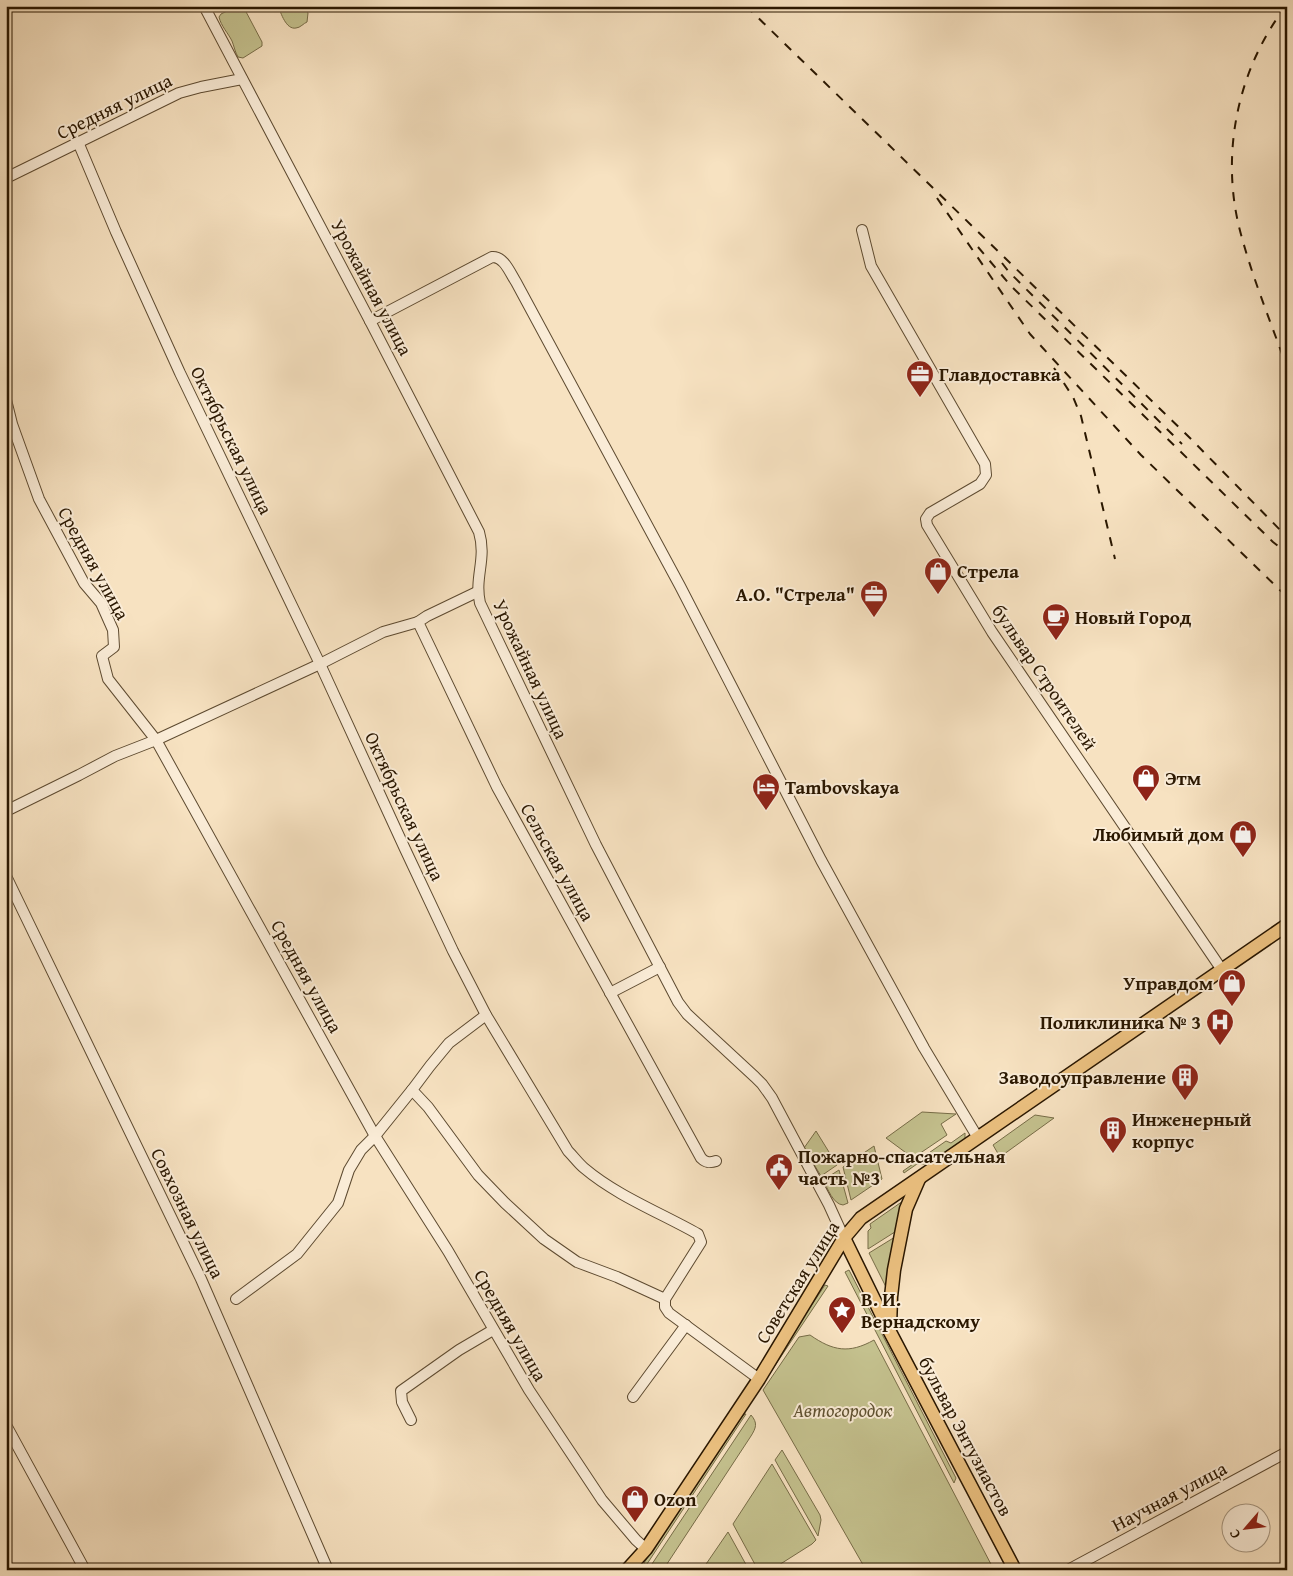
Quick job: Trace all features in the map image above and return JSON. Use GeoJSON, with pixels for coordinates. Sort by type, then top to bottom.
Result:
{"type":"FeatureCollection","features":[{"type":"Feature","properties":{"kind":"main road","name":"Советская улица"},"geometry":{"type":"LineString","coordinates":[[627,1570],[646,1549],[759,1379],[844,1238],[861,1218],[1287,925]]}},
{"type":"Feature","properties":{"kind":"main road"},"geometry":{"type":"LineString","coordinates":[[890,1332],[894,1270],[906,1209],[919,1178]]}},
{"type":"Feature","properties":{"kind":"main road","name":"бульвар Энтузиастов"},"geometry":{"type":"LineString","coordinates":[[844,1238],[890,1332],[1015,1570]]}},
{"type":"Feature","properties":{"kind":"street","name":"Урожайная улица"},"geometry":{"type":"LineString","coordinates":[[204,6],[479,532],[482,552],[477,592],[480,603],[579,810],[678,1002],[687,1014],[759,1080],[772,1098],[829,1205],[844,1238]]}},
{"type":"Feature","properties":{"kind":"street","name":"Средняя улица"},"geometry":{"type":"LineString","coordinates":[[6,178],[179,93],[242,79]]}},
{"type":"Feature","properties":{"kind":"street","name":"Октябрьская улица"},"geometry":{"type":"LineString","coordinates":[[78,142],[116,232],[180,373],[320,664],[453,951],[486,1015],[568,1151],[583,1167],[626,1196],[698,1234],[701,1242],[665,1299]]}},
{"type":"Feature","properties":{"kind":"street","name":"бульвар Строителей"},"geometry":{"type":"LineString","coordinates":[[862,230],[871,266],[985,464],[986,475],[980,484],[930,513],[926,519],[927,524],[992,632],[1222,970]]}},
{"type":"Feature","properties":{"kind":"street"},"geometry":{"type":"LineString","coordinates":[[370,321],[492,257],[501,258],[680,586],[821,860],[924,1048],[978,1138]]}},
{"type":"Feature","properties":{"kind":"street","name":"Средняя улица"},"geometry":{"type":"LineString","coordinates":[[6,400],[12,424],[39,499],[84,583],[101,603],[113,630],[114,647],[102,656],[108,679],[156,740],[375,1136],[448,1251],[529,1390],[602,1500],[646,1549]]}},
{"type":"Feature","properties":{"kind":"street"},"geometry":{"type":"LineString","coordinates":[[6,811],[115,756],[156,740],[320,664],[383,632],[418,622],[477,592]]}},
{"type":"Feature","properties":{"kind":"street","name":"Сельская улица"},"geometry":{"type":"LineString","coordinates":[[418,622],[497,787],[701,1158],[705,1162],[716,1161]]}},
{"type":"Feature","properties":{"kind":"street","name":"Совхозная улица"},"geometry":{"type":"LineString","coordinates":[[6,876],[201,1279],[328,1570]]}},
{"type":"Feature","properties":{"kind":"street"},"geometry":{"type":"LineString","coordinates":[[610,993],[660,967]]}},
{"type":"Feature","properties":{"kind":"street"},"geometry":{"type":"LineString","coordinates":[[236,1299],[297,1254],[338,1203],[349,1170],[361,1150],[375,1136],[449,1043],[486,1015]]}},
{"type":"Feature","properties":{"kind":"street"},"geometry":{"type":"LineString","coordinates":[[412,1090],[428,1107],[478,1175],[544,1239],[577,1262],[665,1299],[665,1307],[669,1312],[759,1379]]}},
{"type":"Feature","properties":{"kind":"street"},"geometry":{"type":"LineString","coordinates":[[633,1397],[686,1325]]}},
{"type":"Feature","properties":{"kind":"street"},"geometry":{"type":"LineString","coordinates":[[412,1420],[402,1402],[401,1391],[459,1350],[493,1330]]}},
{"type":"Feature","properties":{"kind":"street"},"geometry":{"type":"LineString","coordinates":[[6,1425],[84,1570]]}},
{"type":"Feature","properties":{"kind":"street","name":"Научная улица"},"geometry":{"type":"LineString","coordinates":[[1068,1570],[1287,1452]]}},
{"type":"Feature","properties":{"kind":"green space"},"geometry":{"type":"Polygon","coordinates":[[[237,6],[243,6],[262,42],[262,46],[243,58],[238,57],[219,17],[221,14],[237,6]]]}},
{"type":"Feature","properties":{"kind":"green space"},"geometry":{"type":"Polygon","coordinates":[[[278,6],[305,6],[308,13],[307,22],[297,28],[292,28],[284,20],[278,6]]]}},
{"type":"Feature","properties":{"kind":"green space"},"geometry":{"type":"Polygon","coordinates":[[[922,1112],[956,1114],[941,1124],[947,1135],[913,1158],[886,1138],[922,1112]]]}},
{"type":"Feature","properties":{"kind":"green space"},"geometry":{"type":"Polygon","coordinates":[[[1035,1115],[1054,1118],[1000,1157],[993,1145],[1035,1115]]]}},
{"type":"Feature","properties":{"kind":"green space"},"geometry":{"type":"Polygon","coordinates":[[[816,1131],[837,1165],[821,1176],[804,1148],[816,1131]]]}},
{"type":"Feature","properties":{"kind":"green space"},"geometry":{"type":"Polygon","coordinates":[[[965,1133],[965,1139],[927,1164],[917,1164],[904,1173],[903,1171],[946,1141],[951,1143],[965,1133]]]}},
{"type":"Feature","properties":{"kind":"green space"},"geometry":{"type":"Polygon","coordinates":[[[874,1146],[882,1179],[851,1200],[843,1167],[874,1146]]]}},
{"type":"Feature","properties":{"kind":"green space"},"geometry":{"type":"Polygon","coordinates":[[[839,1170],[848,1203],[843,1205],[836,1202],[823,1180],[839,1170]]]}},
{"type":"Feature","properties":{"kind":"green space"},"geometry":{"type":"Polygon","coordinates":[[[903,1201],[898,1230],[868,1249],[870,1224],[903,1201]]]}},
{"type":"Feature","properties":{"kind":"green space"},"geometry":{"type":"Polygon","coordinates":[[[895,1237],[886,1287],[869,1253],[895,1237]]]}},
{"type":"Feature","properties":{"kind":"green space"},"geometry":{"type":"Polygon","coordinates":[[[849,1270],[956,1478],[954,1483],[845,1272],[849,1270]]]}},
{"type":"Feature","properties":{"kind":"green space"},"geometry":{"type":"Polygon","coordinates":[[[825,1285],[828,1286],[762,1385],[762,1380],[825,1285]]]}},
{"type":"Feature","properties":{"kind":"green space","name":"Автогородок"},"geometry":{"type":"Polygon","coordinates":[[[810,1335],[826,1344],[841,1349],[857,1347],[874,1340],[994,1570],[866,1570],[763,1390],[799,1337],[810,1335]]]}},
{"type":"Feature","properties":{"kind":"green space"},"geometry":{"type":"Polygon","coordinates":[[[745,1414],[645,1567],[644,1563],[740,1418],[745,1414]]]}},
{"type":"Feature","properties":{"kind":"green space"},"geometry":{"type":"Polygon","coordinates":[[[751,1415],[755,1423],[753,1433],[663,1570],[648,1570],[751,1415]]]}},
{"type":"Feature","properties":{"kind":"green space"},"geometry":{"type":"Polygon","coordinates":[[[782,1450],[820,1515],[818,1536],[775,1460],[782,1450]]]}},
{"type":"Feature","properties":{"kind":"green space"},"geometry":{"type":"Polygon","coordinates":[[[772,1464],[816,1540],[771,1570],[758,1570],[733,1524],[772,1464]]]}},
{"type":"Feature","properties":{"kind":"green space"},"geometry":{"type":"Polygon","coordinates":[[[728,1532],[749,1570],[702,1570],[728,1532]]]}},
{"type":"Feature","properties":{"kind":"railway"},"geometry":{"type":"LineString","coordinates":[[746,6],[1191,439],[1287,537]]}},
{"type":"Feature","properties":{"kind":"railway"},"geometry":{"type":"LineString","coordinates":[[1286,6],[1269,31],[1244,87],[1233,147],[1232,178],[1235,208],[1242,238],[1287,368]]}},
{"type":"Feature","properties":{"kind":"railway"},"geometry":{"type":"LineString","coordinates":[[937,198],[1030,334],[1141,455],[1287,597]]}},
{"type":"Feature","properties":{"kind":"railway"},"geometry":{"type":"LineString","coordinates":[[978,247],[1011,286],[1273,542],[1287,553]]}},
{"type":"Feature","properties":{"kind":"railway"},"geometry":{"type":"LineString","coordinates":[[1002,263],[1182,444]]}},
{"type":"Feature","properties":{"kind":"railway"},"geometry":{"type":"LineString","coordinates":[[1054,368],[1073,397],[1081,416],[1115,559]]}},
{"type":"Feature","properties":{"kind":"place","name":"Главдоставка"},"geometry":{"type":"Point","coordinates":[920,398]}},
{"type":"Feature","properties":{"kind":"place","name":"Стрела"},"geometry":{"type":"Point","coordinates":[938,595]}},
{"type":"Feature","properties":{"kind":"place","name":"А.О. \"Стрела\""},"geometry":{"type":"Point","coordinates":[874,618]}},
{"type":"Feature","properties":{"kind":"place","name":"Новый Город"},"geometry":{"type":"Point","coordinates":[1056,641]}},
{"type":"Feature","properties":{"kind":"place","name":"Этм"},"geometry":{"type":"Point","coordinates":[1146,802]}},
{"type":"Feature","properties":{"kind":"place","name":"Tambovskaya"},"geometry":{"type":"Point","coordinates":[766,811]}},
{"type":"Feature","properties":{"kind":"place","name":"Любимый дом"},"geometry":{"type":"Point","coordinates":[1243,858]}},
{"type":"Feature","properties":{"kind":"place","name":"Управдом"},"geometry":{"type":"Point","coordinates":[1232,1007]}},
{"type":"Feature","properties":{"kind":"place","name":"Поликлиника № 3"},"geometry":{"type":"Point","coordinates":[1220,1046]}},
{"type":"Feature","properties":{"kind":"place","name":"Заводоуправление"},"geometry":{"type":"Point","coordinates":[1185,1101]}},
{"type":"Feature","properties":{"kind":"place","name":"Инженерный корпус"},"geometry":{"type":"Point","coordinates":[1113,1154]}},
{"type":"Feature","properties":{"kind":"place","name":"Пожарно-спасательная часть №3"},"geometry":{"type":"Point","coordinates":[779,1191]}},
{"type":"Feature","properties":{"kind":"place","name":"В. И. Вернадскому"},"geometry":{"type":"Point","coordinates":[842,1334]}},
{"type":"Feature","properties":{"kind":"place","name":"Ozon"},"geometry":{"type":"Point","coordinates":[635,1523]}}]}
